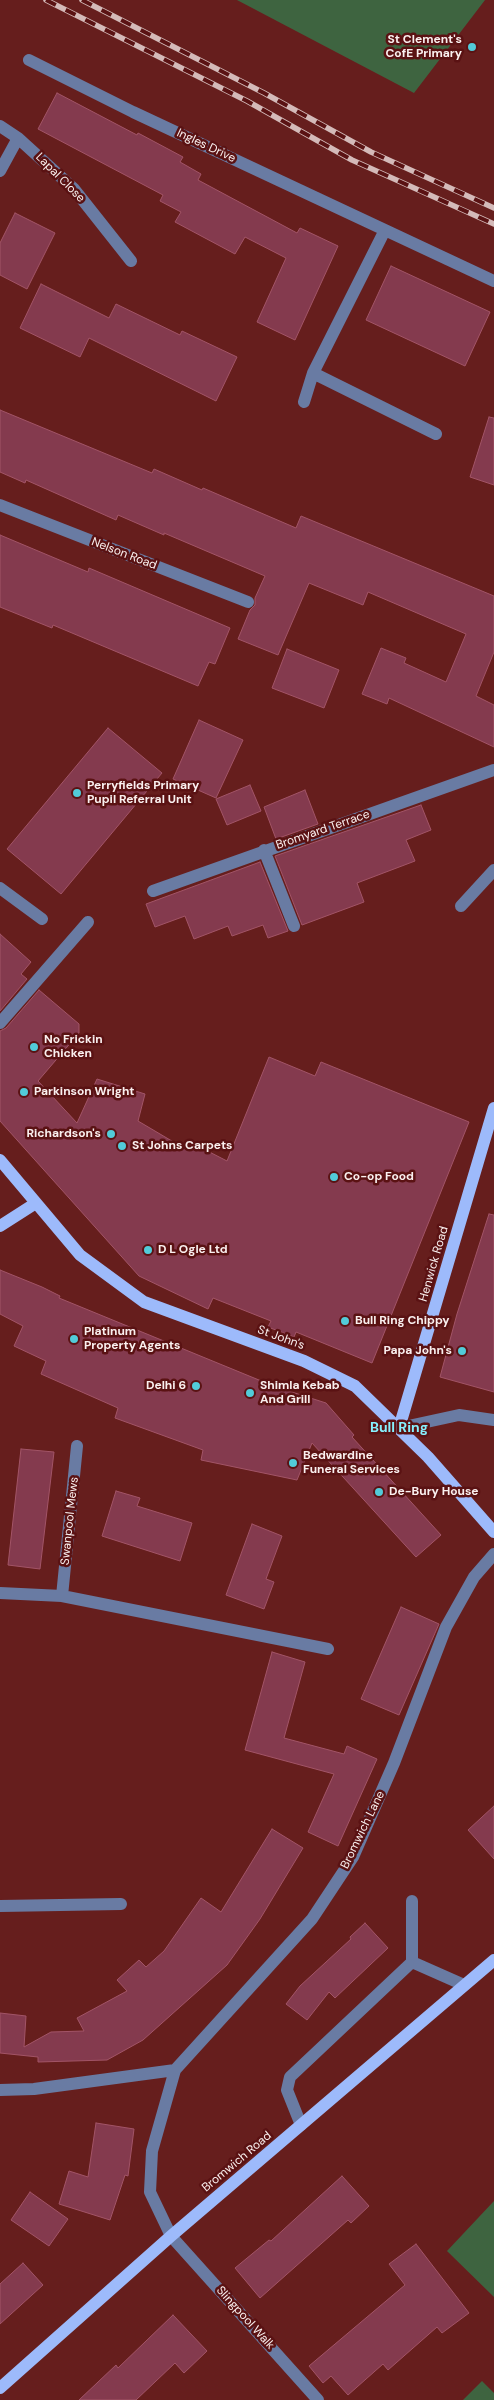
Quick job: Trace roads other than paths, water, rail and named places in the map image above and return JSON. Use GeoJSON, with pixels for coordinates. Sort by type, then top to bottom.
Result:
{"type":"FeatureCollection","features":[{"type":"Feature","properties":{"kind":"main road","name":"Henwick Road"},"geometry":{"type":"LineString","coordinates":[[398,1428],[494,1108]]}},
{"type":"Feature","properties":{"kind":"main road","name":"St John's"},"geometry":{"type":"LineString","coordinates":[[0,1160],[80,1255],[144,1302],[313,1365],[355,1386],[398,1428],[494,1532]]}},
{"type":"Feature","properties":{"kind":"main road"},"geometry":{"type":"LineString","coordinates":[[0,1226],[36,1203]]}},
{"type":"Feature","properties":{"kind":"main road","name":"Bromwich Road"},"geometry":{"type":"LineString","coordinates":[[0,2388],[171,2236],[494,1960]]}},
{"type":"Feature","properties":{"kind":"street","name":"Ingles Drive"},"geometry":{"type":"LineString","coordinates":[[29,60],[133,112],[494,281]]}},
{"type":"Feature","properties":{"kind":"street","name":"Lapal Close"},"geometry":{"type":"LineString","coordinates":[[0,126],[18,138],[74,189],[131,261]]}},
{"type":"Feature","properties":{"kind":"street"},"geometry":{"type":"LineString","coordinates":[[0,171],[18,138]]}},
{"type":"Feature","properties":{"kind":"street"},"geometry":{"type":"LineString","coordinates":[[304,402],[314,373],[385,230]]}},
{"type":"Feature","properties":{"kind":"street"},"geometry":{"type":"LineString","coordinates":[[314,373],[436,434]]}},
{"type":"Feature","properties":{"kind":"street","name":"Nelson Road"},"geometry":{"type":"LineString","coordinates":[[0,505],[248,602]]}},
{"type":"Feature","properties":{"kind":"street","name":"Bromyard Terrace"},"geometry":{"type":"LineString","coordinates":[[153,891],[264,850],[494,770]]}},
{"type":"Feature","properties":{"kind":"street"},"geometry":{"type":"LineString","coordinates":[[264,850],[294,926]]}},
{"type":"Feature","properties":{"kind":"street"},"geometry":{"type":"LineString","coordinates":[[461,906],[494,870]]}},
{"type":"Feature","properties":{"kind":"street"},"geometry":{"type":"LineString","coordinates":[[0,888],[42,919]]}},
{"type":"Feature","properties":{"kind":"street"},"geometry":{"type":"LineString","coordinates":[[0,1023],[88,922]]}},
{"type":"Feature","properties":{"kind":"street"},"geometry":{"type":"LineString","coordinates":[[398,1428],[459,1415],[494,1420]]}},
{"type":"Feature","properties":{"kind":"street","name":"Swanpool Mews"},"geometry":{"type":"LineString","coordinates":[[62,1596],[77,1446]]}},
{"type":"Feature","properties":{"kind":"street","name":"Bromwich Lane"},"geometry":{"type":"LineString","coordinates":[[171,2236],[150,2192],[152,2151],[175,2070],[312,1919],[353,1857],[394,1764],[446,1627],[474,1577],[494,1554]]}},
{"type":"Feature","properties":{"kind":"street"},"geometry":{"type":"LineString","coordinates":[[0,1593],[62,1596],[328,1649]]}},
{"type":"Feature","properties":{"kind":"street"},"geometry":{"type":"LineString","coordinates":[[302,2125],[287,2090],[290,2077],[412,1962],[412,1901]]}},
{"type":"Feature","properties":{"kind":"street"},"geometry":{"type":"LineString","coordinates":[[0,1906],[122,1904]]}},
{"type":"Feature","properties":{"kind":"street"},"geometry":{"type":"LineString","coordinates":[[412,1962],[464,1985]]}},
{"type":"Feature","properties":{"kind":"street"},"geometry":{"type":"LineString","coordinates":[[0,2090],[34,2089],[175,2070]]}},
{"type":"Feature","properties":{"kind":"street","name":"Slingpool Walk"},"geometry":{"type":"LineString","coordinates":[[171,2236],[318,2400]]}},
{"type":"Feature","properties":{"kind":"railway"},"geometry":{"type":"LineString","coordinates":[[46,0],[247,101],[352,160],[494,224]]}},
{"type":"Feature","properties":{"kind":"railway"},"geometry":{"type":"LineString","coordinates":[[82,0],[264,93],[371,152],[494,208]]}},
{"type":"Feature","properties":{"kind":"place","name":"St Clement's CofE Primary"},"geometry":{"type":"Point","coordinates":[472,47]}},
{"type":"Feature","properties":{"kind":"place","name":"Perryfields Primary Pupil Referral Unit"},"geometry":{"type":"Point","coordinates":[77,793]}},
{"type":"Feature","properties":{"kind":"place","name":"No Frickin Chicken"},"geometry":{"type":"Point","coordinates":[34,1047]}},
{"type":"Feature","properties":{"kind":"place","name":"Parkinson Wright"},"geometry":{"type":"Point","coordinates":[24,1092]}},
{"type":"Feature","properties":{"kind":"place","name":"Richardson's"},"geometry":{"type":"Point","coordinates":[111,1134]}},
{"type":"Feature","properties":{"kind":"place","name":"St Johns Carpets"},"geometry":{"type":"Point","coordinates":[122,1146]}},
{"type":"Feature","properties":{"kind":"place","name":"Co-op Food"},"geometry":{"type":"Point","coordinates":[334,1177]}},
{"type":"Feature","properties":{"kind":"place","name":"D L Ogle Ltd"},"geometry":{"type":"Point","coordinates":[148,1250]}},
{"type":"Feature","properties":{"kind":"place","name":"Bull Ring Chippy"},"geometry":{"type":"Point","coordinates":[345,1321]}},
{"type":"Feature","properties":{"kind":"place","name":"Platinum Property Agents"},"geometry":{"type":"Point","coordinates":[74,1339]}},
{"type":"Feature","properties":{"kind":"place","name":"Papa John's"},"geometry":{"type":"Point","coordinates":[462,1351]}},
{"type":"Feature","properties":{"kind":"place","name":"Delhi 6"},"geometry":{"type":"Point","coordinates":[196,1386]}},
{"type":"Feature","properties":{"kind":"place","name":"Shimla Kebab And Grill"},"geometry":{"type":"Point","coordinates":[250,1393]}},
{"type":"Feature","properties":{"kind":"place","name":"Bedwardine Funeral Services"},"geometry":{"type":"Point","coordinates":[293,1463]}},
{"type":"Feature","properties":{"kind":"place","name":"De-Bury House"},"geometry":{"type":"Point","coordinates":[379,1492]}},
{"type":"Feature","properties":{"kind":"district","name":"Bull Ring"},"geometry":{"type":"Point","coordinates":[399,1428]}}]}
